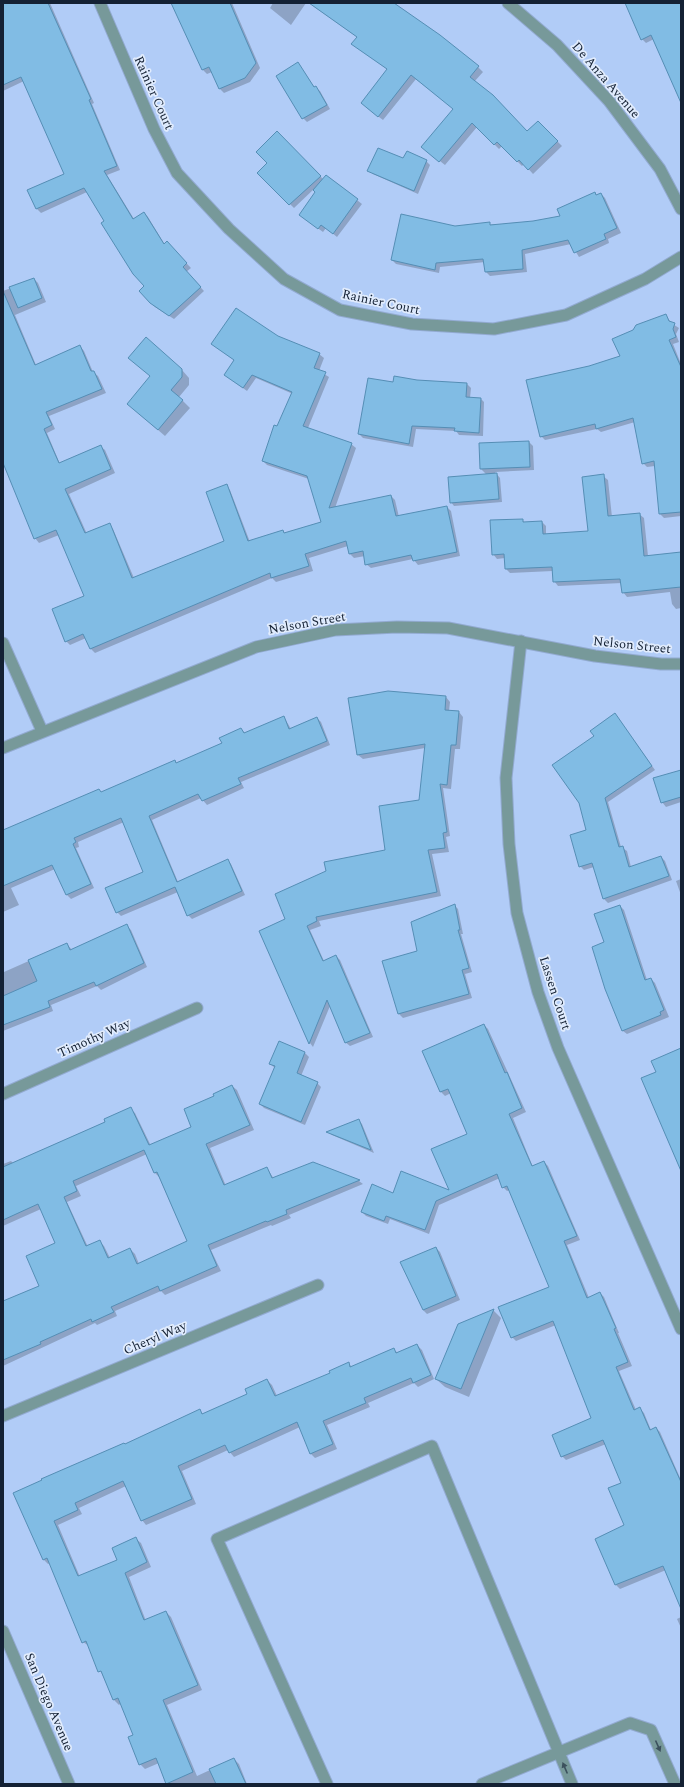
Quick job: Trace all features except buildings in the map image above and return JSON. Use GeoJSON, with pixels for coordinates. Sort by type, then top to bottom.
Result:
{"type":"FeatureCollection","features":[{"type":"Feature","properties":{"kind":"street","name":"Rainier Court"},"geometry":{"type":"LineString","coordinates":[[100,3],[154,129],[176,173],[229,229],[284,279],[340,310],[412,324],[494,329],[566,315],[645,279],[681,257]]}},
{"type":"Feature","properties":{"kind":"street","name":"De Anza Avenue"},"geometry":{"type":"LineString","coordinates":[[508,3],[557,45],[609,101],[660,169],[681,209]]}},
{"type":"Feature","properties":{"kind":"street","name":"Nelson Street"},"geometry":{"type":"LineString","coordinates":[[3,748],[256,646],[335,630],[397,627],[448,628],[595,656],[660,664],[681,664]]}},
{"type":"Feature","properties":{"kind":"street","name":"Lassen Court"},"geometry":{"type":"LineString","coordinates":[[521,641],[506,778],[509,844],[517,913],[538,992],[558,1048],[681,1329]]}},
{"type":"Feature","properties":{"kind":"street"},"geometry":{"type":"LineString","coordinates":[[3,643],[42,731]]}},
{"type":"Feature","properties":{"kind":"street","name":"Timothy Way"},"geometry":{"type":"LineString","coordinates":[[3,1094],[197,1008]]}},
{"type":"Feature","properties":{"kind":"street","name":"Cheryl Way"},"geometry":{"type":"LineString","coordinates":[[3,1416],[318,1285]]}},
{"type":"Feature","properties":{"kind":"street"},"geometry":{"type":"LineString","coordinates":[[327,1784],[217,1539],[432,1446],[572,1784]]}},
{"type":"Feature","properties":{"kind":"street","name":"San Diego Avenue"},"geometry":{"type":"LineString","coordinates":[[3,1631],[69,1784]]}},
{"type":"Feature","properties":{"kind":"street"},"geometry":{"type":"LineString","coordinates":[[482,1784],[630,1723],[651,1730],[675,1784]]}}]}
